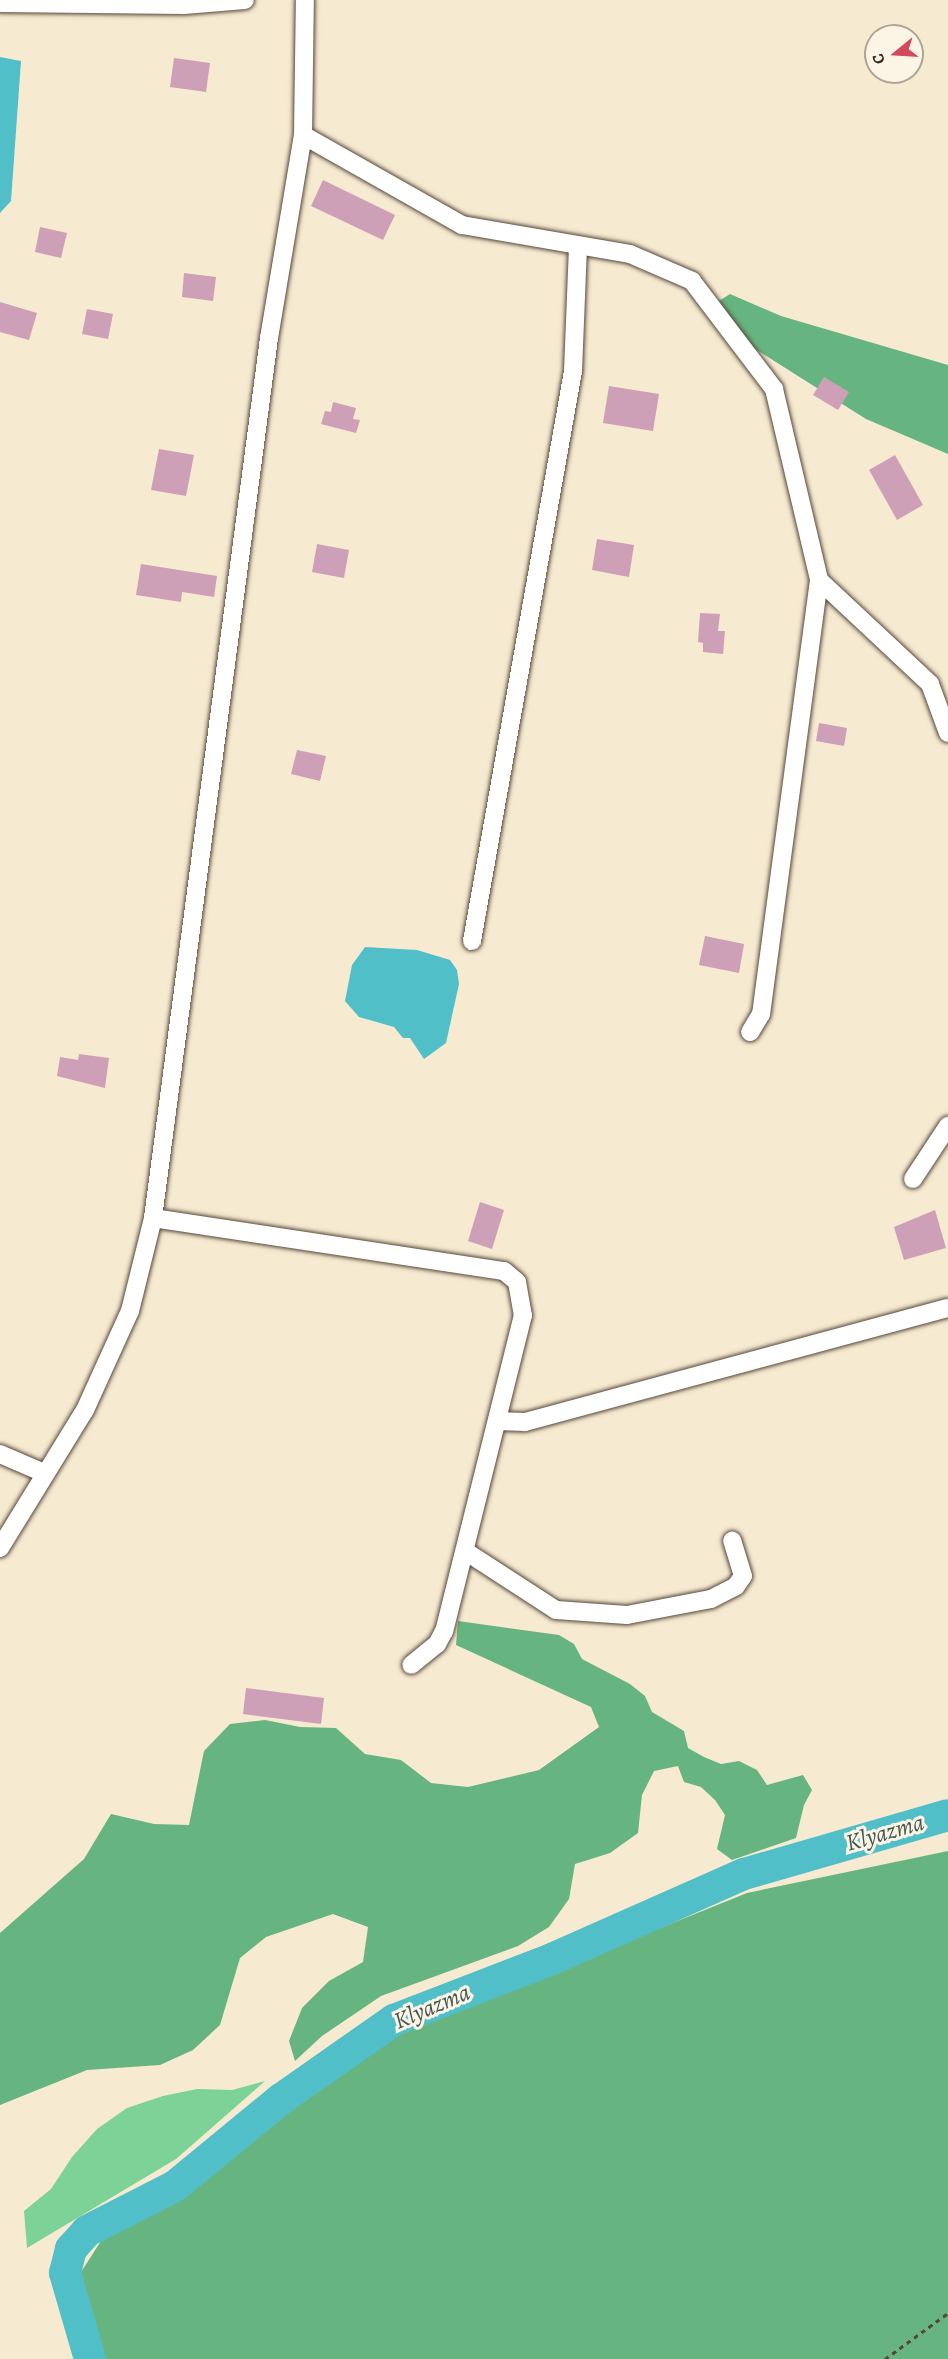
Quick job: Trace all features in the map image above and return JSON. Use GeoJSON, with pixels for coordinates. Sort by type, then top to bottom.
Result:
{"type":"FeatureCollection","features":[{"type":"Feature","properties":{"kind":"street"},"geometry":{"type":"LineString","coordinates":[[0,3],[245,0]]}},
{"type":"Feature","properties":{"kind":"street"},"geometry":{"type":"LineString","coordinates":[[0,1548],[44,1473],[85,1410],[130,1311],[153,1218],[267,350],[303,135],[305,0]]}},
{"type":"Feature","properties":{"kind":"street"},"geometry":{"type":"LineString","coordinates":[[303,135],[462,225],[578,247],[630,254],[692,281],[774,389],[819,580],[761,1014],[750,1032]]}},
{"type":"Feature","properties":{"kind":"street"},"geometry":{"type":"LineString","coordinates":[[472,941],[573,371],[578,247]]}},
{"type":"Feature","properties":{"kind":"street"},"geometry":{"type":"LineString","coordinates":[[819,580],[930,684],[948,733]]}},
{"type":"Feature","properties":{"kind":"street"},"geometry":{"type":"LineString","coordinates":[[913,1179],[948,1126]]}},
{"type":"Feature","properties":{"kind":"street"},"geometry":{"type":"LineString","coordinates":[[153,1218],[504,1271],[517,1282],[523,1315],[444,1631],[437,1644],[411,1665]]}},
{"type":"Feature","properties":{"kind":"street"},"geometry":{"type":"LineString","coordinates":[[497,1421],[525,1422],[948,1308]]}},
{"type":"Feature","properties":{"kind":"street"},"geometry":{"type":"LineString","coordinates":[[0,1454],[44,1473]]}},
{"type":"Feature","properties":{"kind":"street"},"geometry":{"type":"LineString","coordinates":[[465,1551],[556,1610],[627,1615],[711,1599],[736,1586],[743,1576],[732,1541]]}},
{"type":"Feature","properties":{"kind":"path"},"geometry":{"type":"LineString","coordinates":[[885,2359],[948,2313]]}},
{"type":"Feature","properties":{"kind":"green space"},"geometry":{"type":"Polygon","coordinates":[[[730,294],[781,316],[948,365],[948,454],[866,419],[752,347],[719,301],[730,294]]]}},
{"type":"Feature","properties":{"kind":"green space"},"geometry":{"type":"Polygon","coordinates":[[[458,1621],[559,1635],[574,1644],[582,1659],[630,1684],[645,1696],[652,1712],[684,1731],[688,1748],[721,1764],[739,1761],[757,1770],[767,1785],[803,1775],[812,1790],[804,1805],[796,1838],[732,1860],[717,1849],[725,1815],[715,1800],[701,1787],[684,1782],[678,1766],[654,1771],[642,1795],[638,1833],[610,1853],[575,1864],[569,1899],[549,1927],[518,1946],[381,1996],[322,2036],[295,2061],[289,2041],[302,2008],[329,1981],[363,1962],[368,1927],[333,1914],[266,1937],[240,1958],[220,2025],[193,2050],[160,2065],[87,2070],[0,2105],[0,1933],[84,1859],[111,1814],[154,1824],[189,1825],[204,1751],[230,1724],[265,1720],[300,1727],[336,1728],[365,1754],[401,1760],[431,1783],[468,1787],[539,1770],[599,1727],[591,1707],[456,1645],[458,1621]]]}},
{"type":"Feature","properties":{"kind":"green space"},"geometry":{"type":"Polygon","coordinates":[[[948,1851],[948,2359],[100,2359],[91,2337],[81,2272],[101,2241],[193,2183],[302,2096],[387,2038],[747,1893],[948,1851]]]}},
{"type":"Feature","properties":{"kind":"green space"},"geometry":{"type":"Polygon","coordinates":[[[265,2081],[176,2159],[27,2248],[24,2211],[51,2189],[72,2157],[97,2129],[127,2108],[163,2096],[197,2089],[232,2090],[265,2081]]]}},
{"type":"Feature","properties":{"kind":"water"},"geometry":{"type":"Polygon","coordinates":[[[0,57],[21,61],[11,201],[0,213],[0,57]]]}},
{"type":"Feature","properties":{"kind":"water"},"geometry":{"type":"Polygon","coordinates":[[[365,947],[417,950],[450,960],[457,970],[459,984],[446,1043],[424,1059],[410,1038],[403,1038],[394,1027],[359,1017],[345,1001],[352,965],[365,947]]]}},
{"type":"Feature","properties":{"kind":"building"},"geometry":{"type":"Polygon","coordinates":[[[174,58],[210,63],[206,92],[170,87],[174,58]]]}},
{"type":"Feature","properties":{"kind":"building"},"geometry":{"type":"Polygon","coordinates":[[[323,180],[395,215],[383,240],[311,206],[323,180]]]}},
{"type":"Feature","properties":{"kind":"building"},"geometry":{"type":"Polygon","coordinates":[[[40,227],[67,233],[61,258],[35,252],[40,227]]]}},
{"type":"Feature","properties":{"kind":"building"},"geometry":{"type":"Polygon","coordinates":[[[184,273],[216,277],[213,301],[182,297],[184,273]]]}},
{"type":"Feature","properties":{"kind":"building"},"geometry":{"type":"Polygon","coordinates":[[[0,302],[37,313],[29,340],[0,332],[0,302]]]}},
{"type":"Feature","properties":{"kind":"building"},"geometry":{"type":"Polygon","coordinates":[[[87,309],[113,314],[108,339],[82,334],[87,309]]]}},
{"type":"Feature","properties":{"kind":"building"},"geometry":{"type":"Polygon","coordinates":[[[824,377],[849,392],[838,410],[813,395],[824,377]]]}},
{"type":"Feature","properties":{"kind":"building"},"geometry":{"type":"Polygon","coordinates":[[[609,386],[659,394],[653,431],[603,423],[609,386]]]}},
{"type":"Feature","properties":{"kind":"building"},"geometry":{"type":"Polygon","coordinates":[[[333,402],[356,408],[353,419],[360,420],[356,433],[321,424],[325,411],[331,412],[333,402]]]}},
{"type":"Feature","properties":{"kind":"building"},"geometry":{"type":"Polygon","coordinates":[[[159,449],[194,455],[186,496],[151,490],[159,449]]]}},
{"type":"Feature","properties":{"kind":"building"},"geometry":{"type":"Polygon","coordinates":[[[895,455],[923,505],[897,520],[869,470],[895,455]]]}},
{"type":"Feature","properties":{"kind":"building"},"geometry":{"type":"Polygon","coordinates":[[[597,539],[634,545],[629,577],[592,570],[597,539]]]}},
{"type":"Feature","properties":{"kind":"building"},"geometry":{"type":"Polygon","coordinates":[[[317,544],[349,550],[344,578],[312,572],[317,544]]]}},
{"type":"Feature","properties":{"kind":"building"},"geometry":{"type":"Polygon","coordinates":[[[141,564],[217,576],[214,597],[182,592],[181,602],[136,595],[141,564]]]}},
{"type":"Feature","properties":{"kind":"building"},"geometry":{"type":"Polygon","coordinates":[[[700,613],[720,614],[718,631],[725,631],[723,654],[703,652],[703,643],[698,642],[700,613]]]}},
{"type":"Feature","properties":{"kind":"building"},"geometry":{"type":"Polygon","coordinates":[[[819,723],[847,728],[844,746],[816,741],[819,723]]]}},
{"type":"Feature","properties":{"kind":"building"},"geometry":{"type":"Polygon","coordinates":[[[297,750],[326,756],[320,781],[291,774],[297,750]]]}},
{"type":"Feature","properties":{"kind":"building"},"geometry":{"type":"Polygon","coordinates":[[[705,936],[744,944],[739,973],[699,965],[705,936]]]}},
{"type":"Feature","properties":{"kind":"building"},"geometry":{"type":"Polygon","coordinates":[[[79,1054],[109,1058],[105,1088],[57,1076],[60,1057],[78,1060],[79,1054]]]}},
{"type":"Feature","properties":{"kind":"building"},"geometry":{"type":"Polygon","coordinates":[[[480,1202],[504,1210],[492,1249],[468,1241],[480,1202]]]}},
{"type":"Feature","properties":{"kind":"building"},"geometry":{"type":"Polygon","coordinates":[[[935,1210],[946,1248],[904,1260],[894,1227],[935,1210]]]}},
{"type":"Feature","properties":{"kind":"building"},"geometry":{"type":"Polygon","coordinates":[[[246,1688],[324,1698],[321,1724],[243,1714],[246,1688]]]}},
{"type":"Feature","properties":{"kind":"waterway","name":"Klyazma"},"geometry":{"type":"LineString","coordinates":[[90,2359],[65,2273],[71,2249],[87,2231],[175,2186],[281,2099],[394,2020],[552,1959],[744,1874],[948,1815]]}}]}
